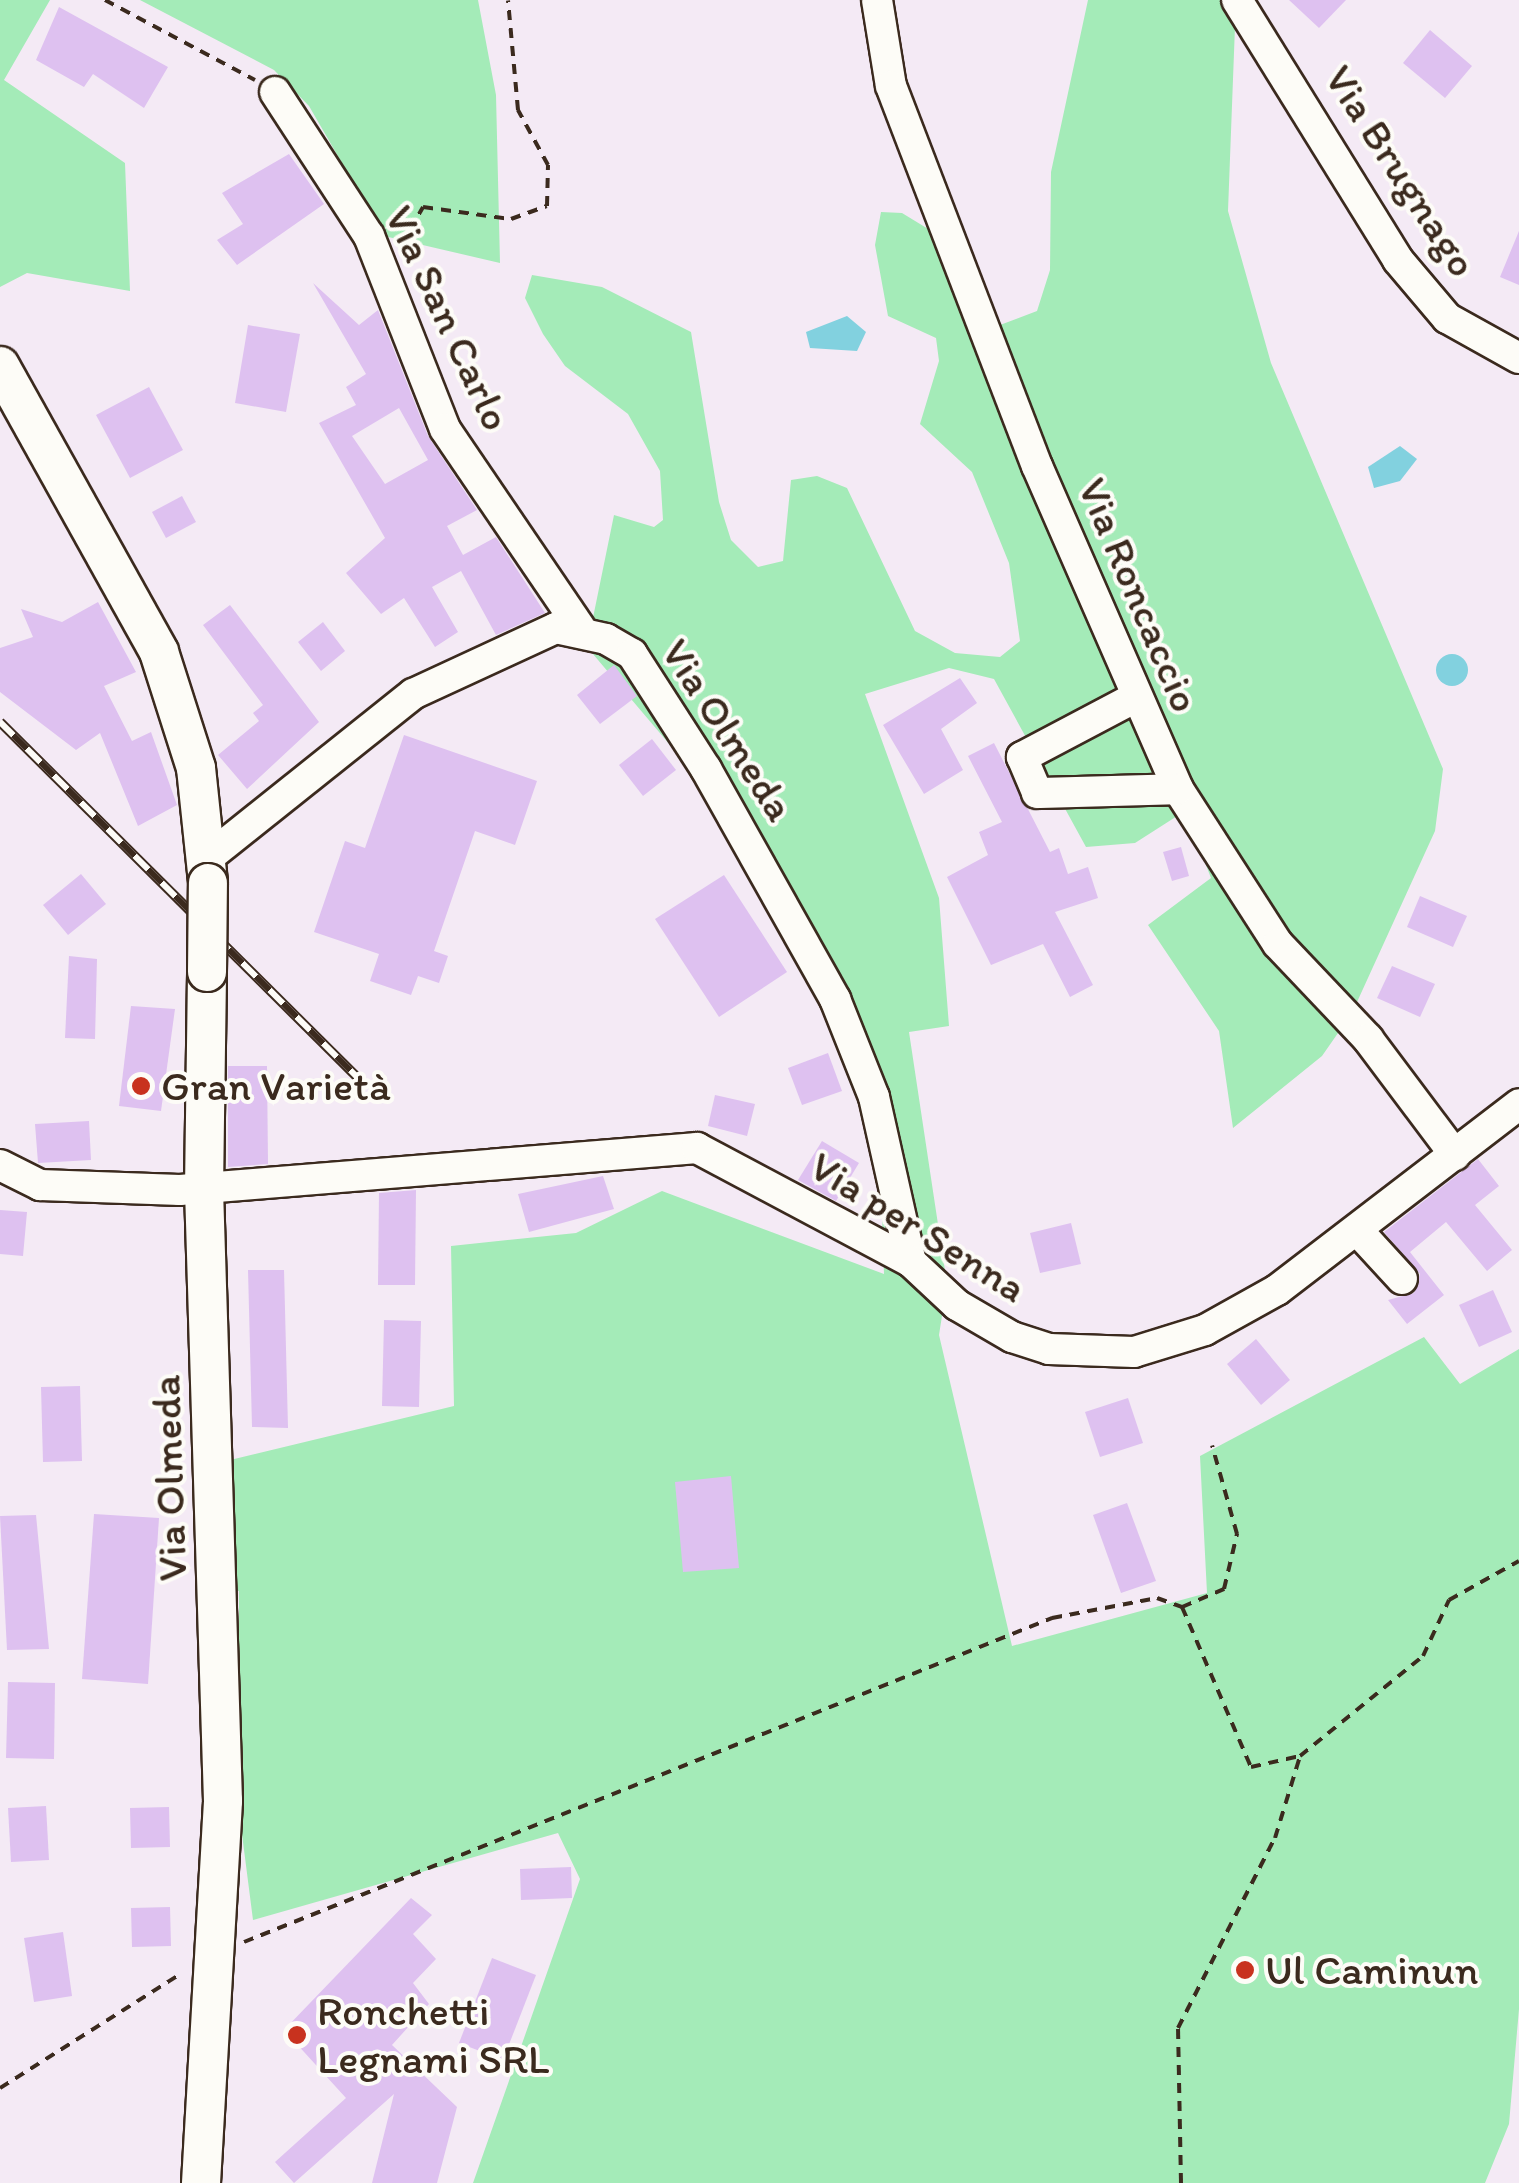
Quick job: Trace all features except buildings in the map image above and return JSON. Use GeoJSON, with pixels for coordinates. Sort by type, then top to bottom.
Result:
{"type":"FeatureCollection","features":[{"type":"Feature","properties":{"kind":"main road","name":"Via Olmeda"},"geometry":{"type":"LineString","coordinates":[[0,366],[158,652],[196,768],[206,872],[204,1189],[219,1967],[201,2183]]}},
{"type":"Feature","properties":{"kind":"street","name":"Via Roncaccio"},"geometry":{"type":"LineString","coordinates":[[877,0],[892,86],[1136,698],[1178,789],[1278,944],[1368,1039],[1455,1155]]}},
{"type":"Feature","properties":{"kind":"street","name":"Via Brugnago"},"geometry":{"type":"LineString","coordinates":[[1237,0],[1398,260],[1447,318],[1519,358]]}},
{"type":"Feature","properties":{"kind":"street","name":"Via San Carlo"},"geometry":{"type":"LineString","coordinates":[[276,92],[370,236],[444,428],[580,628]]}},
{"type":"Feature","properties":{"kind":"street"},"geometry":{"type":"LineString","coordinates":[[206,872],[413,694],[556,628],[580,628]]}},
{"type":"Feature","properties":{"kind":"street","name":"Via Olmeda"},"geometry":{"type":"LineString","coordinates":[[580,628],[632,654],[835,999],[874,1097],[911,1262]]}},
{"type":"Feature","properties":{"kind":"street"},"geometry":{"type":"LineString","coordinates":[[1136,698],[1022,757],[1037,793],[1178,789]]}},
{"type":"Feature","properties":{"kind":"street","name":"Via per Senna"},"geometry":{"type":"LineString","coordinates":[[0,1165],[40,1184],[204,1189],[697,1148],[911,1262],[956,1305],[1012,1337],[1049,1349],[1134,1352],[1242,1310],[1358,1231],[1519,1104]]}},
{"type":"Feature","properties":{"kind":"street"},"geometry":{"type":"LineString","coordinates":[[1358,1231],[1402,1279]]}},
{"type":"Feature","properties":{"kind":"path"},"geometry":{"type":"LineString","coordinates":[[105,0],[276,92]]}},
{"type":"Feature","properties":{"kind":"path"},"geometry":{"type":"LineString","coordinates":[[402,255],[408,220],[423,207],[510,219],[547,206],[548,165],[518,110],[508,0]]}},
{"type":"Feature","properties":{"kind":"path"},"geometry":{"type":"LineString","coordinates":[[0,2088],[219,1967],[1052,1618],[1157,1598],[1182,1606],[1224,1589],[1237,1534],[1212,1445]]}},
{"type":"Feature","properties":{"kind":"path"},"geometry":{"type":"LineString","coordinates":[[1182,1606],[1250,1767],[1300,1756],[1423,1656],[1449,1600],[1519,1561]]}},
{"type":"Feature","properties":{"kind":"path"},"geometry":{"type":"LineString","coordinates":[[1181,2183],[1178,2028],[1212,1972],[1275,1838],[1300,1756]]}},
{"type":"Feature","properties":{"kind":"green space"},"geometry":{"type":"Polygon","coordinates":[[[0,0],[50,0],[4,80],[125,163],[130,291],[27,273],[0,287],[0,0]]]}},
{"type":"Feature","properties":{"kind":"green space"},"geometry":{"type":"Polygon","coordinates":[[[140,0],[478,0],[496,95],[500,263],[384,236],[309,106],[274,70],[140,0]]]}},
{"type":"Feature","properties":{"kind":"green space"},"geometry":{"type":"Polygon","coordinates":[[[1088,0],[1236,0],[1228,211],[1271,363],[1443,769],[1435,831],[1352,1013],[1322,1056],[1233,1128],[1219,1031],[1148,925],[1211,878],[1185,811],[1135,843],[1086,847],[994,679],[949,668],[865,694],[939,898],[949,1026],[909,1032],[947,1284],[939,1335],[1012,1646],[1207,1593],[1200,1456],[1424,1337],[1460,1384],[1519,1349],[1519,2009],[1509,2124],[1485,2183],[473,2183],[580,1879],[558,1833],[253,1920],[239,1811],[239,1591],[229,1590],[226,1461],[454,1406],[451,1246],[576,1233],[662,1191],[884,1274],[880,1155],[834,1034],[698,778],[587,647],[614,515],[654,527],[663,520],[660,471],[628,414],[565,366],[525,298],[532,275],[602,287],[691,332],[719,502],[731,540],[758,567],[783,561],[791,480],[817,476],[847,488],[915,631],[955,653],[1000,657],[1020,641],[1009,563],[972,472],[920,424],[939,361],[936,338],[888,316],[875,245],[881,212],[902,213],[943,238],[992,328],[1037,311],[1050,270],[1051,172],[1088,0]]]}},
{"type":"Feature","properties":{"kind":"water"},"geometry":{"type":"Polygon","coordinates":[[[847,316],[866,332],[857,351],[810,348],[806,332],[847,316]]]}},
{"type":"Feature","properties":{"kind":"water"},"geometry":{"type":"Polygon","coordinates":[[[1400,446],[1417,459],[1400,481],[1374,488],[1368,467],[1400,446]]]}},
{"type":"Feature","properties":{"kind":"water"},"geometry":{"type":"Polygon","coordinates":[[[1452,654],[1463,659],[1468,670],[1463,681],[1452,686],[1441,681],[1436,670],[1441,659],[1452,654]]]}},
{"type":"Feature","properties":{"kind":"railway"},"geometry":{"type":"LineString","coordinates":[[0,722],[364,1084]]}},
{"type":"Feature","properties":{"kind":"place","name":"Gran Varietà"},"geometry":{"type":"Point","coordinates":[141,1086]}},
{"type":"Feature","properties":{"kind":"place","name":"Ul Caminun"},"geometry":{"type":"Point","coordinates":[1245,1970]}},
{"type":"Feature","properties":{"kind":"place","name":"Ronchetti Legnami SRL"},"geometry":{"type":"Point","coordinates":[297,2035]}}]}
